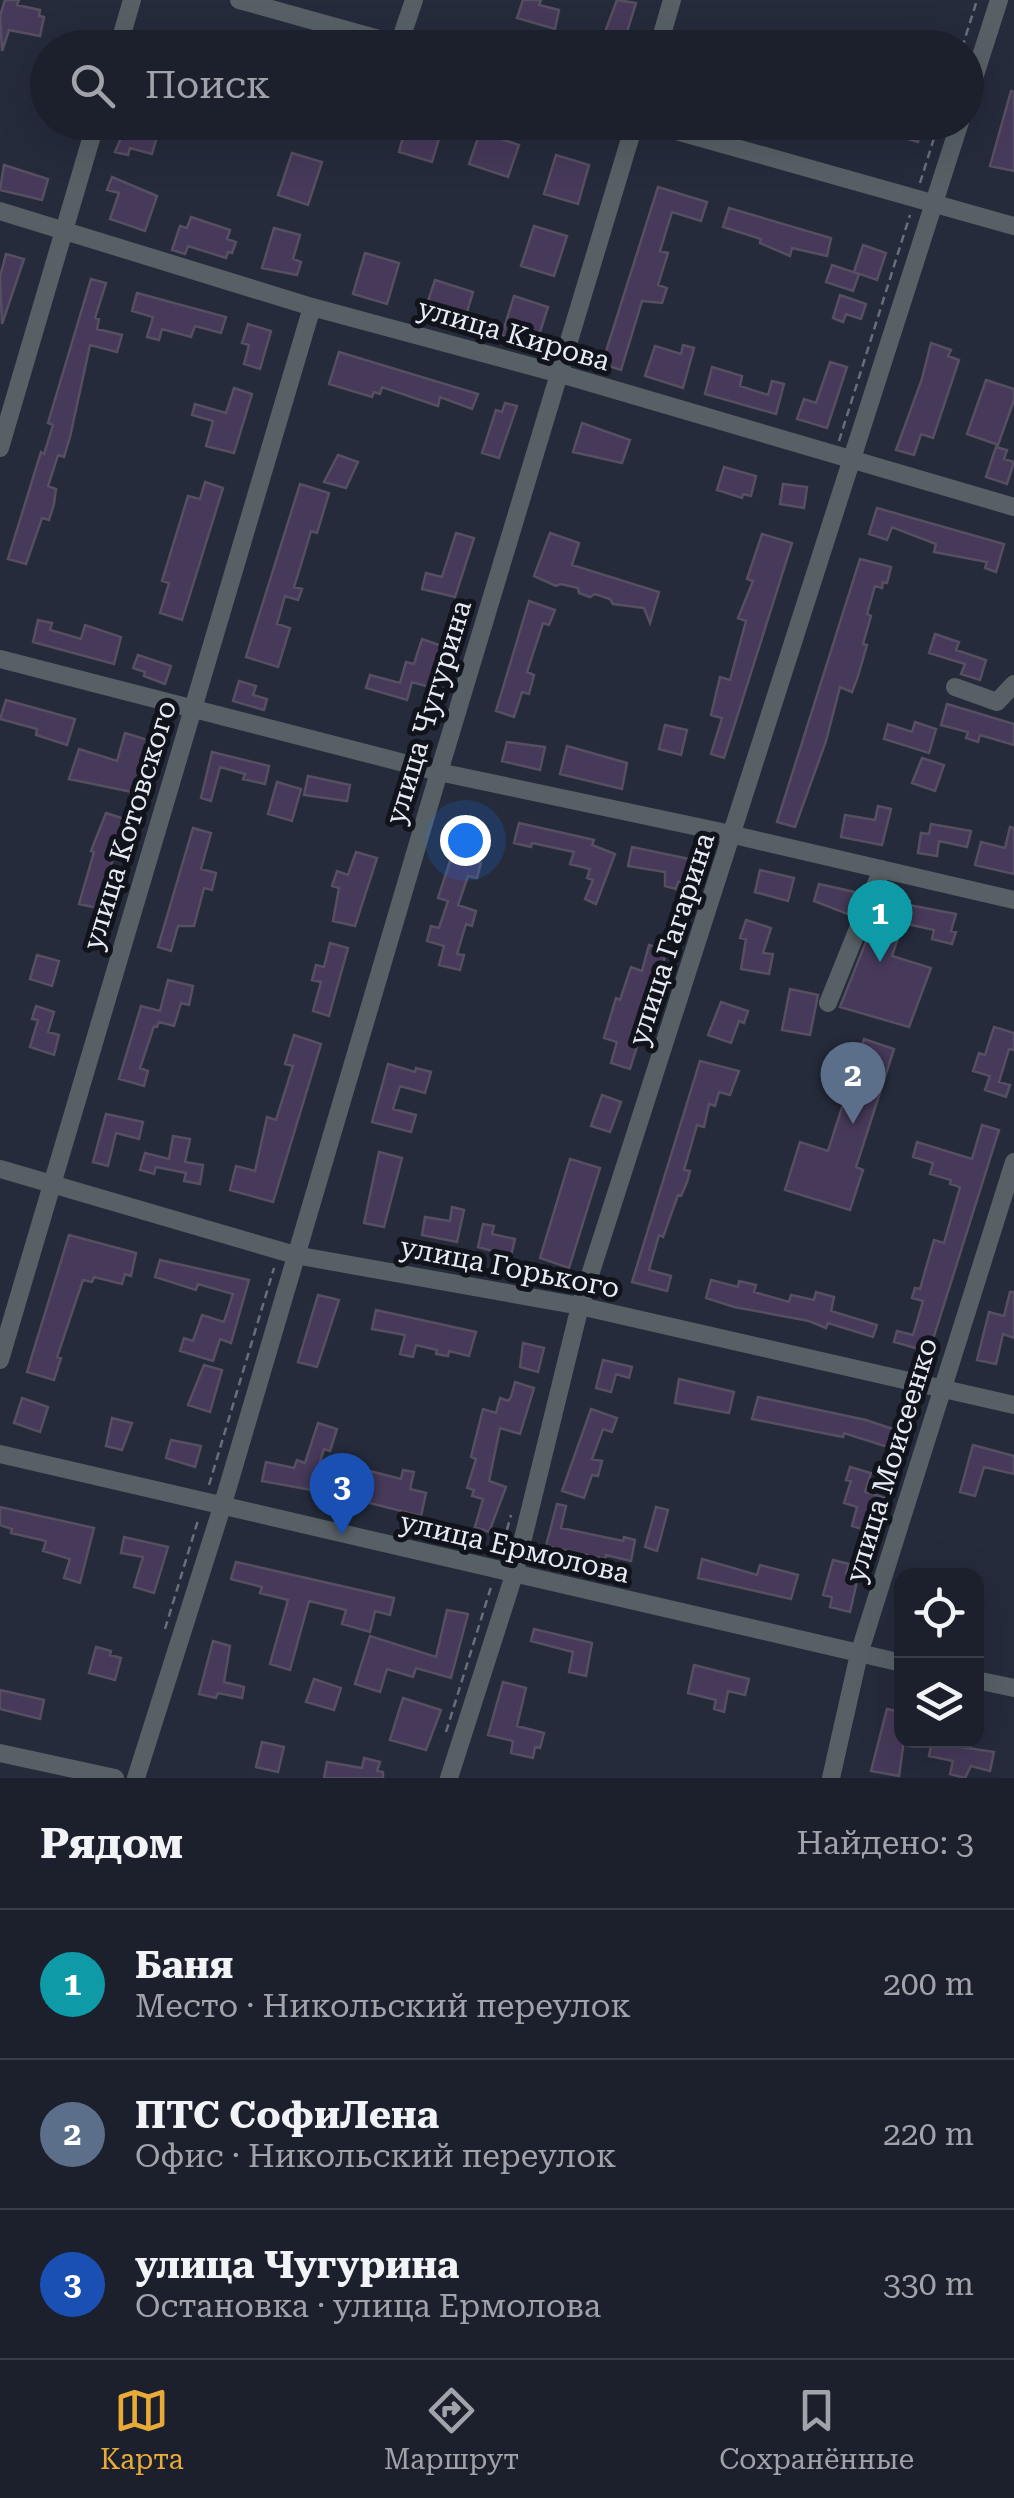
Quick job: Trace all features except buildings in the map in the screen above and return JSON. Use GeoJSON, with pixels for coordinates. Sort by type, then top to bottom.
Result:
{"type":"FeatureCollection","features":[{"type":"Feature","properties":{"kind":"street"},"geometry":{"type":"LineString","coordinates":[[123,30],[132,0]]}},
{"type":"Feature","properties":{"kind":"street"},"geometry":{"type":"LineString","coordinates":[[239,0],[347,30]]}},
{"type":"Feature","properties":{"kind":"street"},"geometry":{"type":"LineString","coordinates":[[408,30],[414,0]]}},
{"type":"Feature","properties":{"kind":"street"},"geometry":{"type":"LineString","coordinates":[[663,30],[672,0]]}},
{"type":"Feature","properties":{"kind":"street"},"geometry":{"type":"LineString","coordinates":[[984,47],[999,0]]}},
{"type":"Feature","properties":{"kind":"street"},"geometry":{"type":"LineString","coordinates":[[0,448],[91,140]]}},
{"type":"Feature","properties":{"kind":"street","name":"улица Чугурина"},"geometry":{"type":"LineString","coordinates":[[136,1778],[222,1508],[438,772],[630,140]]}},
{"type":"Feature","properties":{"kind":"street"},"geometry":{"type":"LineString","coordinates":[[709,140],[1014,226]]}},
{"type":"Feature","properties":{"kind":"street","name":"улица Гагарина"},"geometry":{"type":"LineString","coordinates":[[449,1778],[514,1575],[580,1306],[954,140]]}},
{"type":"Feature","properties":{"kind":"street","name":"улица Кирова"},"geometry":{"type":"LineString","coordinates":[[0,211],[312,306],[1014,508]]}},
{"type":"Feature","properties":{"kind":"street","name":"улица Котовского"},"geometry":{"type":"LineString","coordinates":[[0,1360],[312,306]]}},
{"type":"Feature","properties":{"kind":"street"},"geometry":{"type":"LineString","coordinates":[[0,659],[438,772],[1014,900]]}},
{"type":"Feature","properties":{"kind":"street"},"geometry":{"type":"LineString","coordinates":[[955,687],[997,702],[1014,684]]}},
{"type":"Feature","properties":{"kind":"street"},"geometry":{"type":"LineString","coordinates":[[828,1002],[882,869]]}},
{"type":"Feature","properties":{"kind":"street","name":"улица Моисеенко"},"geometry":{"type":"LineString","coordinates":[[831,1778],[859,1654],[1014,1162]]}},
{"type":"Feature","properties":{"kind":"street","name":"улица Горького"},"geometry":{"type":"LineString","coordinates":[[0,1169],[295,1255],[580,1306],[1014,1406]]}},
{"type":"Feature","properties":{"kind":"street","name":"улица Ермолова"},"geometry":{"type":"LineString","coordinates":[[0,1454],[894,1662]]}},
{"type":"Feature","properties":{"kind":"street"},"geometry":{"type":"LineString","coordinates":[[984,1682],[1014,1688]]}},
{"type":"Feature","properties":{"kind":"street"},"geometry":{"type":"LineString","coordinates":[[0,1753],[116,1778]]}},
{"type":"Feature","properties":{"kind":"path"},"geometry":{"type":"LineString","coordinates":[[968,30],[977,0]]}},
{"type":"Feature","properties":{"kind":"place","name":"Баня"},"geometry":{"type":"Point","coordinates":[880,962]}},
{"type":"Feature","properties":{"kind":"place","name":"ПТС СофиЛена"},"geometry":{"type":"Point","coordinates":[853,1124]}},
{"type":"Feature","properties":{"kind":"place","name":"улица Чугурина"},"geometry":{"type":"Point","coordinates":[342,1535]}}]}
